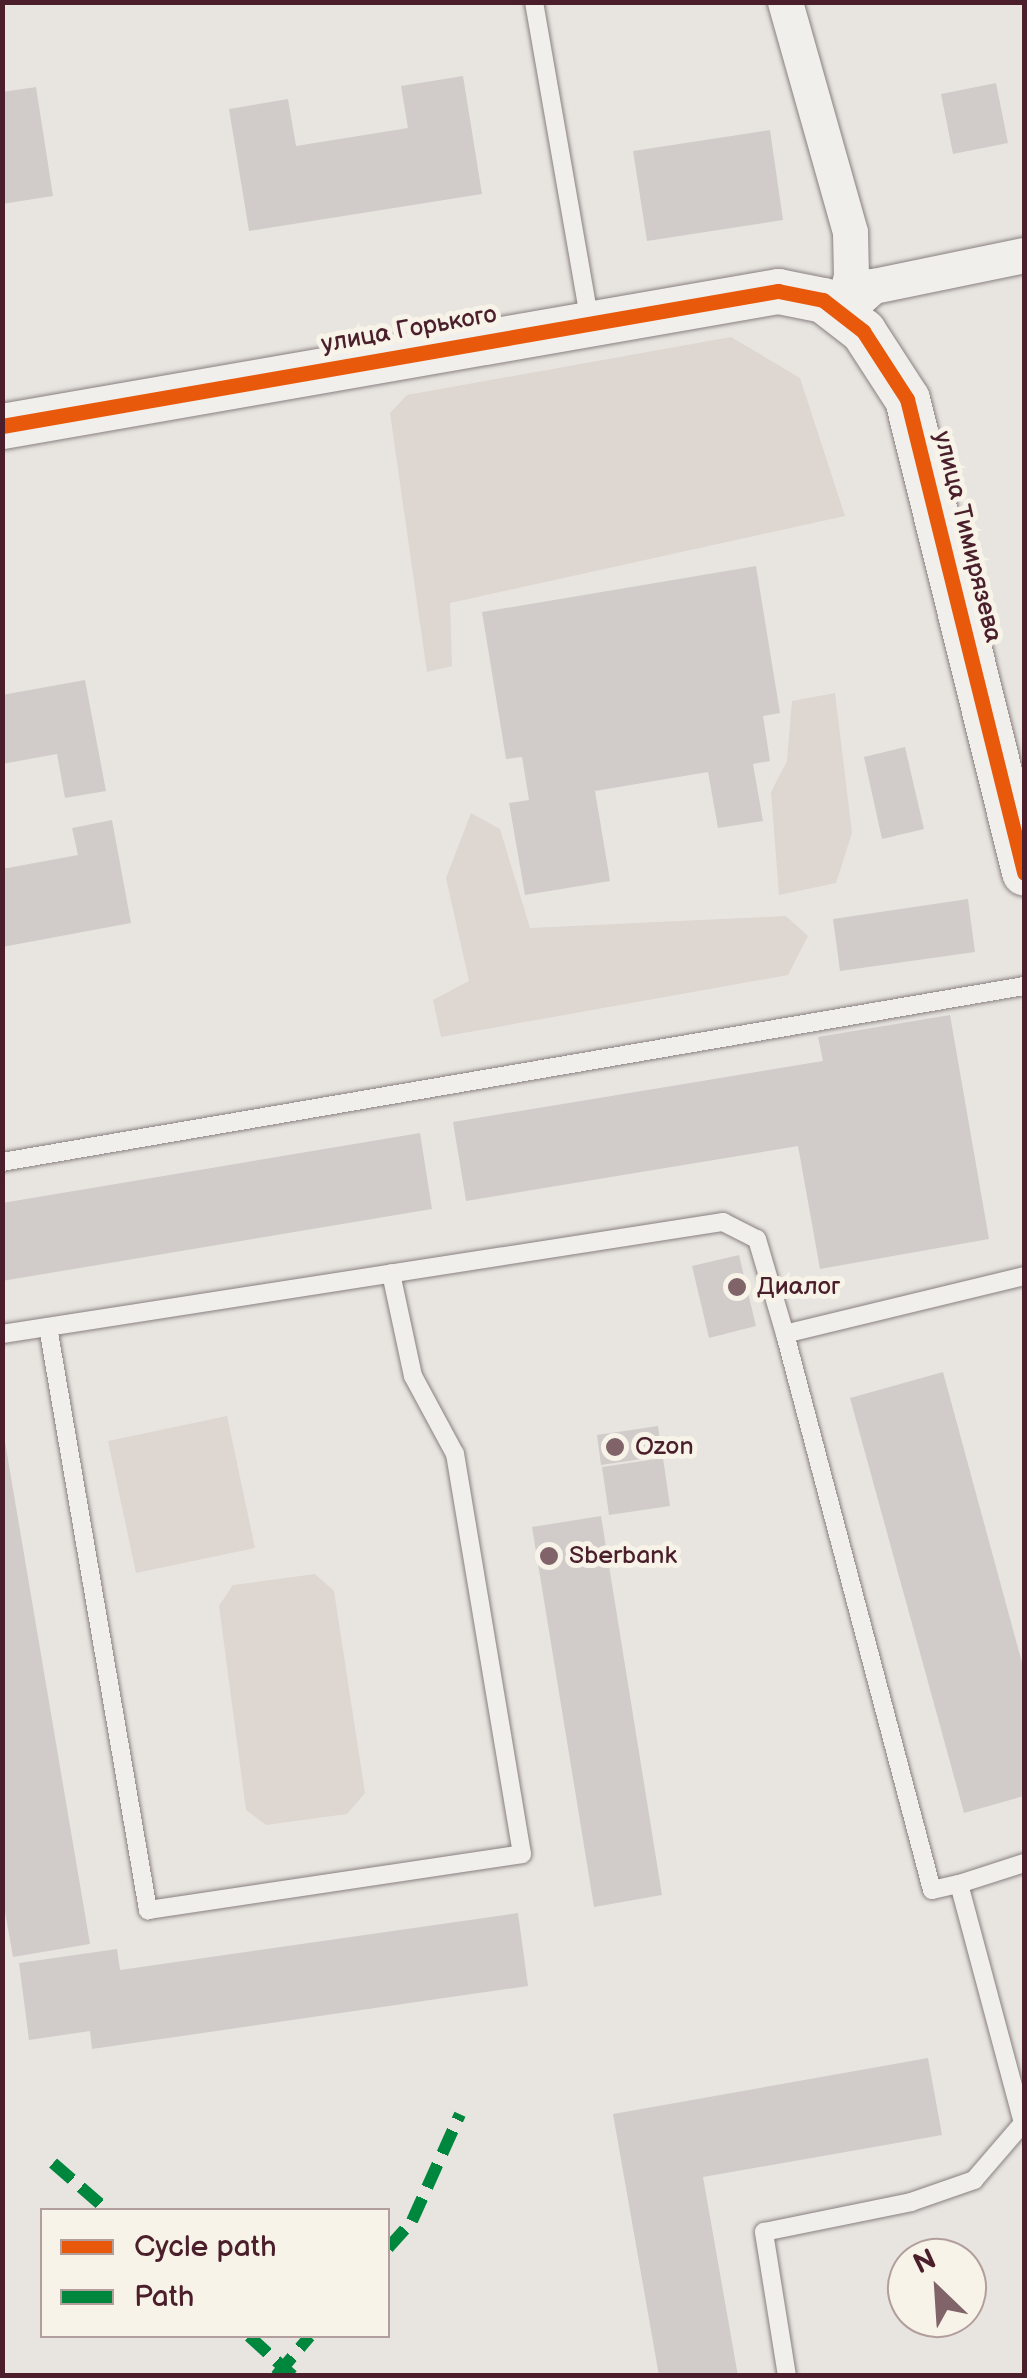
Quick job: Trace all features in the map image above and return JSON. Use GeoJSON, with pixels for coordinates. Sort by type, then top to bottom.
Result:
{"type":"FeatureCollection","features":[{"type":"Feature","properties":{"kind":"street"},"geometry":{"type":"LineString","coordinates":[[785,2],[850,232],[852,276],[832,306]]}},
{"type":"Feature","properties":{"kind":"street"},"geometry":{"type":"LineString","coordinates":[[832,306],[872,286],[1024,255]]}},
{"type":"Feature","properties":{"kind":"street","name":"улица Горького"},"geometry":{"type":"LineString","coordinates":[[2,426],[778,291],[832,306]]}},
{"type":"Feature","properties":{"kind":"street","name":"улица Тимирязева"},"geometry":{"type":"LineString","coordinates":[[832,306],[863,331],[907,399],[1024,874]]}},
{"type":"Feature","properties":{"kind":"lane"},"geometry":{"type":"LineString","coordinates":[[534,2],[590,324]]}},
{"type":"Feature","properties":{"kind":"lane"},"geometry":{"type":"LineString","coordinates":[[2,1162],[1024,986]]}},
{"type":"Feature","properties":{"kind":"lane"},"geometry":{"type":"LineString","coordinates":[[2,1334],[723,1222],[757,1238],[932,1890],[1024,1863]]}},
{"type":"Feature","properties":{"kind":"lane"},"geometry":{"type":"LineString","coordinates":[[48,1327],[148,1910],[522,1854],[454,1454],[413,1376],[391,1273]]}},
{"type":"Feature","properties":{"kind":"lane"},"geometry":{"type":"LineString","coordinates":[[785,1334],[1024,1276]]}},
{"type":"Feature","properties":{"kind":"lane"},"geometry":{"type":"LineString","coordinates":[[787,2376],[764,2232],[911,2202],[974,2180],[1024,2125],[959,1884]]}},
{"type":"Feature","properties":{"kind":"shaded area"},"geometry":{"type":"Polygon","coordinates":[[[731,337],[800,378],[845,516],[450,603],[452,666],[427,672],[390,413],[407,395],[731,337]]]}},
{"type":"Feature","properties":{"kind":"shaded area"},"geometry":{"type":"Polygon","coordinates":[[[835,693],[852,833],[836,883],[779,895],[771,792],[787,761],[792,701],[835,693]]]}},
{"type":"Feature","properties":{"kind":"shaded area"},"geometry":{"type":"Polygon","coordinates":[[[471,813],[500,829],[530,928],[786,916],[808,936],[788,975],[441,1037],[433,1000],[469,981],[446,878],[471,813]]]}},
{"type":"Feature","properties":{"kind":"shaded area"},"geometry":{"type":"Polygon","coordinates":[[[227,1416],[255,1548],[136,1573],[108,1441],[227,1416]]]}},
{"type":"Feature","properties":{"kind":"shaded area"},"geometry":{"type":"Polygon","coordinates":[[[315,1574],[334,1591],[365,1793],[347,1814],[266,1825],[246,1810],[219,1606],[233,1585],[315,1574]]]}},
{"type":"Feature","properties":{"kind":"building"},"geometry":{"type":"Polygon","coordinates":[[[463,76],[482,194],[249,231],[229,109],[288,99],[296,146],[408,128],[401,86],[463,76]]]}},
{"type":"Feature","properties":{"kind":"building"},"geometry":{"type":"Polygon","coordinates":[[[996,83],[1008,143],[953,154],[941,94],[996,83]]]}},
{"type":"Feature","properties":{"kind":"building"},"geometry":{"type":"Polygon","coordinates":[[[36,87],[53,196],[2,204],[2,92],[36,87]]]}},
{"type":"Feature","properties":{"kind":"building"},"geometry":{"type":"Polygon","coordinates":[[[770,130],[783,220],[647,241],[633,151],[770,130]]]}},
{"type":"Feature","properties":{"kind":"building"},"geometry":{"type":"Polygon","coordinates":[[[756,566],[780,713],[763,716],[770,761],[753,764],[763,821],[718,828],[708,772],[595,791],[610,881],[525,895],[509,803],[529,800],[522,757],[506,759],[482,612],[756,566]]]}},
{"type":"Feature","properties":{"kind":"building"},"geometry":{"type":"Polygon","coordinates":[[[85,680],[106,791],[65,798],[57,754],[2,764],[2,695],[85,680]]]}},
{"type":"Feature","properties":{"kind":"building"},"geometry":{"type":"Polygon","coordinates":[[[905,747],[924,829],[882,839],[864,757],[905,747]]]}},
{"type":"Feature","properties":{"kind":"building"},"geometry":{"type":"Polygon","coordinates":[[[112,820],[131,923],[2,947],[2,869],[78,855],[72,828],[112,820]]]}},
{"type":"Feature","properties":{"kind":"building"},"geometry":{"type":"Polygon","coordinates":[[[968,899],[975,952],[840,971],[833,919],[968,899]]]}},
{"type":"Feature","properties":{"kind":"building"},"geometry":{"type":"Polygon","coordinates":[[[950,1015],[989,1239],[820,1269],[798,1146],[466,1201],[453,1122],[823,1061],[818,1037],[950,1015]]]}},
{"type":"Feature","properties":{"kind":"building"},"geometry":{"type":"Polygon","coordinates":[[[420,1133],[432,1209],[2,1281],[2,1203],[420,1133]]]}},
{"type":"Feature","properties":{"kind":"building"},"geometry":{"type":"Polygon","coordinates":[[[739,1255],[756,1326],[709,1338],[692,1266],[739,1255]]]}},
{"type":"Feature","properties":{"kind":"building"},"geometry":{"type":"Polygon","coordinates":[[[943,1372],[1024,1670],[1024,1796],[964,1813],[850,1398],[943,1372]]]}},
{"type":"Feature","properties":{"kind":"building"},"geometry":{"type":"Polygon","coordinates":[[[2,1424],[90,1944],[13,1957],[2,1895],[2,1424]]]}},
{"type":"Feature","properties":{"kind":"building"},"geometry":{"type":"Polygon","coordinates":[[[658,1426],[662,1456],[601,1465],[597,1435],[658,1426]]]}},
{"type":"Feature","properties":{"kind":"building"},"geometry":{"type":"Polygon","coordinates":[[[663,1458],[670,1506],[609,1515],[602,1467],[663,1458]]]}},
{"type":"Feature","properties":{"kind":"building"},"geometry":{"type":"Polygon","coordinates":[[[601,1516],[662,1895],[594,1907],[532,1527],[601,1516]]]}},
{"type":"Feature","properties":{"kind":"building"},"geometry":{"type":"Polygon","coordinates":[[[518,1913],[528,1986],[92,2049],[90,2031],[29,2040],[19,1963],[117,1949],[120,1970],[518,1913]]]}},
{"type":"Feature","properties":{"kind":"building"},"geometry":{"type":"Polygon","coordinates":[[[928,2058],[942,2135],[703,2177],[738,2376],[659,2376],[613,2114],[928,2058]]]}},
{"type":"Feature","properties":{"kind":"marked path"},"geometry":{"type":"LineString","coordinates":[[390,2246],[412,2221],[460,2114]]}},
{"type":"Feature","properties":{"kind":"marked path"},"geometry":{"type":"LineString","coordinates":[[53,2163],[105,2208]]}},
{"type":"Feature","properties":{"kind":"marked path"},"geometry":{"type":"LineString","coordinates":[[251,2338],[293,2376]]}},
{"type":"Feature","properties":{"kind":"marked path"},"geometry":{"type":"LineString","coordinates":[[276,2376],[308,2338]]}},
{"type":"Feature","properties":{"kind":"cycle path"},"geometry":{"type":"LineString","coordinates":[[2,426],[778,291],[823,300],[863,331],[907,399],[1024,873]]}},
{"type":"Feature","properties":{"kind":"place","name":"Диалог"},"geometry":{"type":"Point","coordinates":[737,1287]}},
{"type":"Feature","properties":{"kind":"place","name":"Ozon"},"geometry":{"type":"Point","coordinates":[615,1447]}},
{"type":"Feature","properties":{"kind":"place","name":"Sberbank"},"geometry":{"type":"Point","coordinates":[549,1556]}}]}
